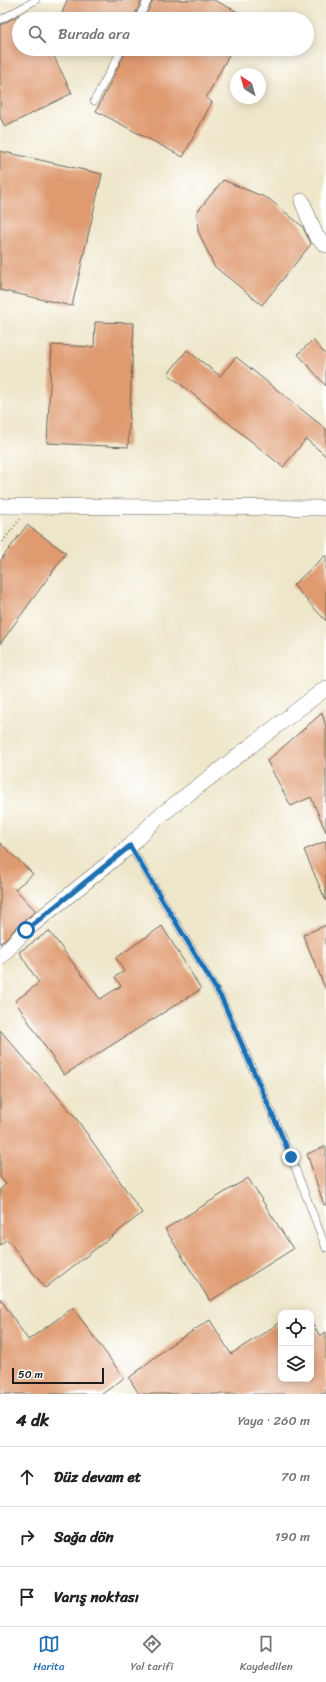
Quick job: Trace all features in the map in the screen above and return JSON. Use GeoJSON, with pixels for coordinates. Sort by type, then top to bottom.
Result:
{"type":"FeatureCollection","features":[{"type":"Feature","properties":{"kind":"street"},"geometry":{"type":"LineString","coordinates":[[302,201],[316,236],[326,245]]}},
{"type":"Feature","properties":{"kind":"street"},"geometry":{"type":"LineString","coordinates":[[0,506],[326,508]]}},
{"type":"Feature","properties":{"kind":"street"},"geometry":{"type":"LineString","coordinates":[[0,957],[26,930],[130,846],[156,818],[326,688]]}},
{"type":"Feature","properties":{"kind":"lane"},"geometry":{"type":"LineString","coordinates":[[14,12],[36,0]]}},
{"type":"Feature","properties":{"kind":"lane"},"geometry":{"type":"LineString","coordinates":[[142,12],[148,0]]}},
{"type":"Feature","properties":{"kind":"lane"},"geometry":{"type":"LineString","coordinates":[[0,20],[12,13]]}},
{"type":"Feature","properties":{"kind":"lane"},"geometry":{"type":"LineString","coordinates":[[94,101],[118,56]]}},
{"type":"Feature","properties":{"kind":"lane"},"geometry":{"type":"LineString","coordinates":[[130,846],[222,999],[291,1157],[326,1248]]}},
{"type":"Feature","properties":{"kind":"path"},"geometry":{"type":"LineString","coordinates":[[0,545],[32,506]]}},
{"type":"Feature","properties":{"kind":"building"},"geometry":{"type":"Polygon","coordinates":[[[67,0],[142,0],[136,12],[63,12],[67,0]]]}},
{"type":"Feature","properties":{"kind":"building"},"geometry":{"type":"Polygon","coordinates":[[[153,0],[214,0],[238,12],[147,12],[153,0]]]}},
{"type":"Feature","properties":{"kind":"building"},"geometry":{"type":"Polygon","coordinates":[[[12,19],[12,56],[54,56],[72,93],[5,127],[0,117],[0,25],[12,19]]]}},
{"type":"Feature","properties":{"kind":"building"},"geometry":{"type":"Polygon","coordinates":[[[124,56],[228,56],[206,98],[212,102],[183,157],[96,111],[124,56]]]}},
{"type":"Feature","properties":{"kind":"building"},"geometry":{"type":"Polygon","coordinates":[[[0,151],[102,174],[72,306],[0,290],[0,151]]]}},
{"type":"Feature","properties":{"kind":"building"},"geometry":{"type":"Polygon","coordinates":[[[223,180],[269,199],[302,226],[311,244],[262,305],[214,266],[198,231],[197,212],[223,180]]]}},
{"type":"Feature","properties":{"kind":"building"},"geometry":{"type":"Polygon","coordinates":[[[95,322],[134,323],[128,447],[47,443],[52,345],[94,347],[95,322]]]}},
{"type":"Feature","properties":{"kind":"building"},"geometry":{"type":"Polygon","coordinates":[[[313,340],[326,355],[326,386],[298,354],[313,340]]]}},
{"type":"Feature","properties":{"kind":"building"},"geometry":{"type":"Polygon","coordinates":[[[187,350],[220,376],[236,357],[326,429],[326,456],[306,439],[283,467],[168,374],[187,350]]]}},
{"type":"Feature","properties":{"kind":"building"},"geometry":{"type":"Polygon","coordinates":[[[27,525],[66,553],[0,644],[0,561],[27,525]]]}},
{"type":"Feature","properties":{"kind":"building"},"geometry":{"type":"Polygon","coordinates":[[[326,555],[326,621],[293,585],[326,555]]]}},
{"type":"Feature","properties":{"kind":"building"},"geometry":{"type":"Polygon","coordinates":[[[322,713],[326,727],[326,832],[311,797],[291,806],[267,761],[322,713]]]}},
{"type":"Feature","properties":{"kind":"building"},"geometry":{"type":"Polygon","coordinates":[[[326,841],[326,901],[304,850],[326,841]]]}},
{"type":"Feature","properties":{"kind":"building"},"geometry":{"type":"Polygon","coordinates":[[[0,843],[33,874],[15,889],[36,911],[20,924],[0,944],[0,843]]]}},
{"type":"Feature","properties":{"kind":"building"},"geometry":{"type":"Polygon","coordinates":[[[326,925],[326,990],[303,935],[326,925]]]}},
{"type":"Feature","properties":{"kind":"building"},"geometry":{"type":"Polygon","coordinates":[[[162,926],[201,989],[64,1075],[15,1001],[39,983],[19,952],[49,931],[100,999],[121,986],[115,977],[124,971],[116,958],[162,926]]]}},
{"type":"Feature","properties":{"kind":"building"},"geometry":{"type":"Polygon","coordinates":[[[0,1030],[76,1118],[142,1213],[45,1288],[7,1239],[0,1245],[0,1189],[6,1184],[0,1177],[0,1030]]]}},
{"type":"Feature","properties":{"kind":"building"},"geometry":{"type":"Polygon","coordinates":[[[326,1146],[326,1205],[324,1205],[307,1154],[326,1146]]]}},
{"type":"Feature","properties":{"kind":"building"},"geometry":{"type":"Polygon","coordinates":[[[248,1178],[293,1249],[210,1301],[165,1229],[248,1178]]]}},
{"type":"Feature","properties":{"kind":"building"},"geometry":{"type":"Polygon","coordinates":[[[0,1298],[28,1340],[73,1308],[124,1378],[102,1394],[0,1394],[0,1298]]]}},
{"type":"Feature","properties":{"kind":"building"},"geometry":{"type":"Polygon","coordinates":[[[210,1320],[231,1354],[278,1324],[278,1382],[314,1382],[314,1327],[320,1336],[326,1332],[326,1394],[139,1394],[129,1378],[169,1346],[210,1320]]]}},
{"type":"Feature","properties":{"kind":"route"},"geometry":{"type":"LineString","coordinates":[[26,930],[130,846],[222,999],[291,1157]]}}]}
